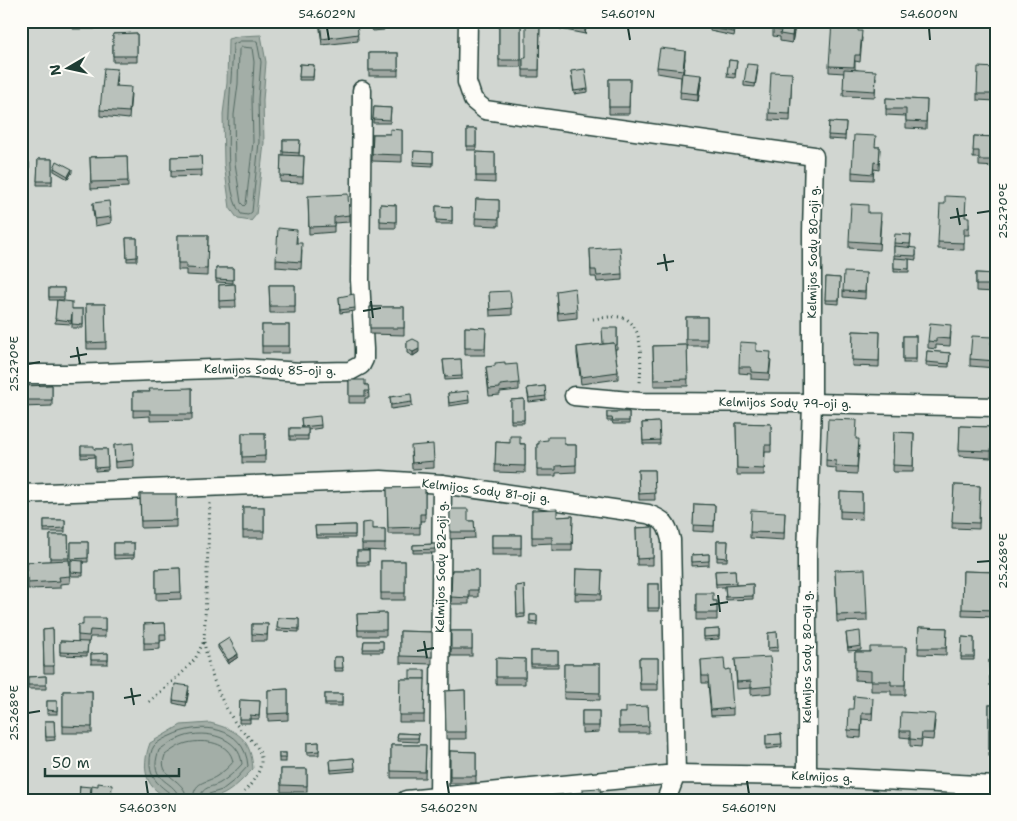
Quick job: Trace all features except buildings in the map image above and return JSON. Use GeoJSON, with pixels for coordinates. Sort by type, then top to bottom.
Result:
{"type":"FeatureCollection","features":[{"type":"Feature","properties":{"kind":"street","name":"Kelmijos Sodų 80-oji g."},"geometry":{"type":"LineString","coordinates":[[468,21],[467,82],[473,100],[485,110],[814,156],[812,403],[807,556],[807,776]]}},
{"type":"Feature","properties":{"kind":"street","name":"Kelmijos Sodų 85-oji g."},"geometry":{"type":"LineString","coordinates":[[21,374],[240,368],[301,372],[350,371],[361,364],[364,359],[360,280],[362,90]]}},
{"type":"Feature","properties":{"kind":"street","name":"Kelmijos Sodų 79-oji g."},"geometry":{"type":"LineString","coordinates":[[574,396],[641,402],[996,407]]}},
{"type":"Feature","properties":{"kind":"street","name":"Kelmijos Sodų 81-oji g."},"geometry":{"type":"LineString","coordinates":[[21,494],[381,480],[442,484],[648,514],[661,519],[668,528],[671,540],[676,774]]}},
{"type":"Feature","properties":{"kind":"street","name":"Kelmijos Sodų 82-oji g."},"geometry":{"type":"LineString","coordinates":[[439,799],[442,484]]}},
{"type":"Feature","properties":{"kind":"street","name":"Kelmijos g."},"geometry":{"type":"LineString","coordinates":[[406,800],[439,799],[676,774],[807,776],[996,786]]}},
{"type":"Feature","properties":{"kind":"street"},"geometry":{"type":"LineString","coordinates":[[666,800],[676,774]]}},
{"type":"Feature","properties":{"kind":"path"},"geometry":{"type":"LineString","coordinates":[[593,319],[624,318],[638,332],[640,342],[641,402]]}},
{"type":"Feature","properties":{"kind":"path"},"geometry":{"type":"LineString","coordinates":[[211,486],[204,641],[218,694],[235,724],[257,747],[261,757],[260,766],[254,780],[244,792]]}},
{"type":"Feature","properties":{"kind":"path"},"geometry":{"type":"LineString","coordinates":[[149,702],[189,666],[195,659],[204,641]]}},
{"type":"Feature","properties":{"kind":"shaded area"},"geometry":{"type":"Polygon","coordinates":[[[21,21],[996,21],[996,800],[21,800],[21,21]]]}},
{"type":"Feature","properties":{"kind":"water"},"geometry":{"type":"Polygon","coordinates":[[[261,35],[266,62],[263,100],[264,143],[256,215],[251,221],[238,219],[230,208],[224,164],[223,114],[227,83],[228,39],[240,36],[261,35]]]}},
{"type":"Feature","properties":{"kind":"water"},"geometry":{"type":"Polygon","coordinates":[[[210,723],[228,729],[241,737],[249,750],[253,769],[228,792],[212,798],[177,799],[157,791],[151,785],[145,767],[150,743],[181,725],[210,723]]]}}]}
